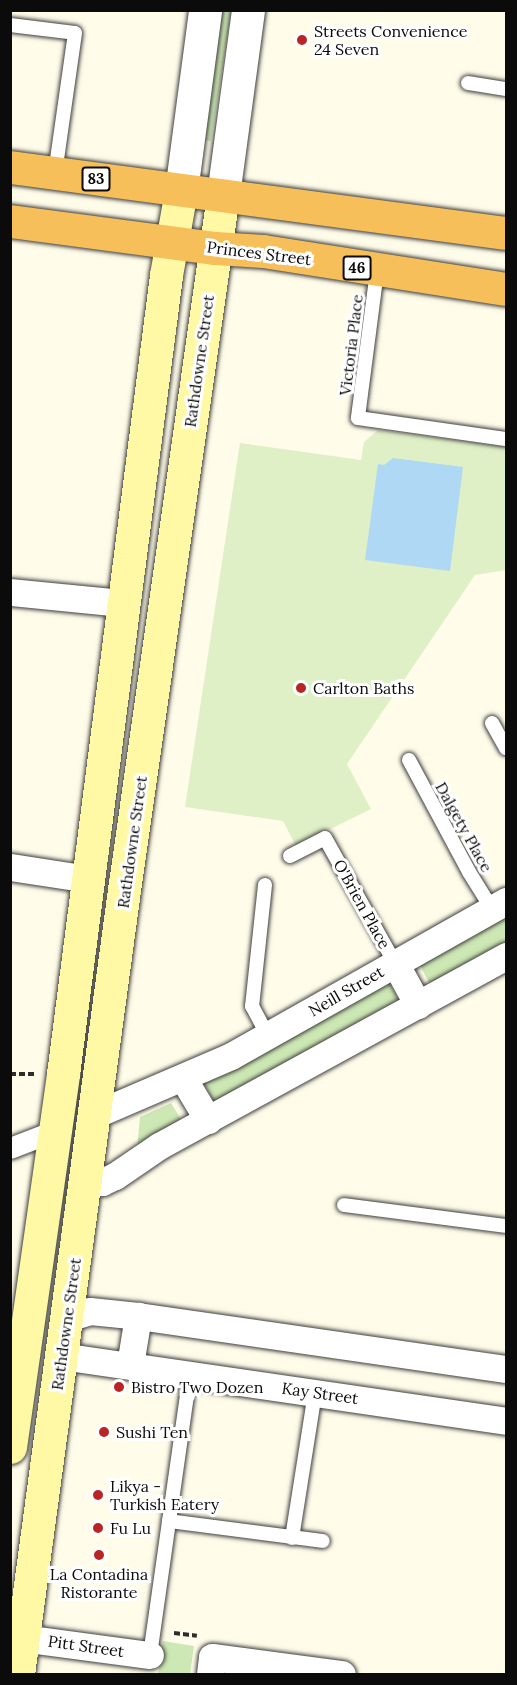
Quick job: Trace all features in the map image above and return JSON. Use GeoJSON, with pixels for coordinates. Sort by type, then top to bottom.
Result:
{"type":"FeatureCollection","features":[{"type":"Feature","properties":{"kind":"highway","name":"83"},"geometry":{"type":"LineString","coordinates":[[10,167],[180,190]]}},
{"type":"Feature","properties":{"kind":"highway"},"geometry":{"type":"LineString","coordinates":[[180,190],[507,233]]}},
{"type":"Feature","properties":{"kind":"highway","name":"Princes Street"},"geometry":{"type":"LineString","coordinates":[[10,221],[215,248],[263,251],[377,271],[507,289]]}},
{"type":"Feature","properties":{"kind":"main road"},"geometry":{"type":"LineString","coordinates":[[10,1447],[54,1137],[171,242],[180,190]]}},
{"type":"Feature","properties":{"kind":"main road","name":"Rathdowne Street"},"geometry":{"type":"LineString","coordinates":[[18,1674],[16,1637],[67,1318],[125,883],[223,195]]}},
{"type":"Feature","properties":{"kind":"main road"},"geometry":{"type":"LineString","coordinates":[[88,879],[125,883]]}},
{"type":"Feature","properties":{"kind":"main road"},"geometry":{"type":"LineString","coordinates":[[54,1137],[94,1115]]}},
{"type":"Feature","properties":{"kind":"main road"},"geometry":{"type":"LineString","coordinates":[[48,1177],[85,1183]]}},
{"type":"Feature","properties":{"kind":"main road"},"geometry":{"type":"LineString","coordinates":[[26,1333],[67,1318]]}},
{"type":"Feature","properties":{"kind":"main road"},"geometry":{"type":"LineString","coordinates":[[26,1333],[43,1347],[61,1356]]}},
{"type":"Feature","properties":{"kind":"street"},"geometry":{"type":"LineString","coordinates":[[180,190],[205,10]]}},
{"type":"Feature","properties":{"kind":"street","name":"Rathdowne Street"},"geometry":{"type":"LineString","coordinates":[[223,195],[248,10]]}},
{"type":"Feature","properties":{"kind":"street"},"geometry":{"type":"LineString","coordinates":[[10,592],[123,603]]}},
{"type":"Feature","properties":{"kind":"street"},"geometry":{"type":"LineString","coordinates":[[10,867],[88,879]]}},
{"type":"Feature","properties":{"kind":"street","name":"Neill Street"},"geometry":{"type":"LineString","coordinates":[[94,1115],[183,1077],[268,1036],[499,905]]}},
{"type":"Feature","properties":{"kind":"street"},"geometry":{"type":"LineString","coordinates":[[85,1183],[102,1182],[115,1176],[151,1150],[507,956]]}},
{"type":"Feature","properties":{"kind":"street","name":"O'Brien Place"},"geometry":{"type":"LineString","coordinates":[[395,963],[418,1005]]}},
{"type":"Feature","properties":{"kind":"street"},"geometry":{"type":"LineString","coordinates":[[183,1077],[208,1120]]}},
{"type":"Feature","properties":{"kind":"street"},"geometry":{"type":"LineString","coordinates":[[10,1148],[54,1137]]}},
{"type":"Feature","properties":{"kind":"street"},"geometry":{"type":"LineString","coordinates":[[67,1318],[90,1311],[138,1316],[507,1369]]}},
{"type":"Feature","properties":{"kind":"street"},"geometry":{"type":"LineString","coordinates":[[130,1365],[138,1316]]}},
{"type":"Feature","properties":{"kind":"street","name":"Kay Street"},"geometry":{"type":"LineString","coordinates":[[61,1356],[507,1420]]}},
{"type":"Feature","properties":{"kind":"street","name":"Pitt Street"},"geometry":{"type":"LineString","coordinates":[[16,1637],[150,1655]]}},
{"type":"Feature","properties":{"kind":"street"},"geometry":{"type":"LineString","coordinates":[[210,1674],[212,1657],[342,1674]]}},
{"type":"Feature","properties":{"kind":"lane"},"geometry":{"type":"LineString","coordinates":[[10,25],[75,33],[56,173]]}},
{"type":"Feature","properties":{"kind":"lane"},"geometry":{"type":"LineString","coordinates":[[468,83],[507,89]]}},
{"type":"Feature","properties":{"kind":"lane","name":"Victoria Place"},"geometry":{"type":"LineString","coordinates":[[377,271],[358,418],[507,439]]}},
{"type":"Feature","properties":{"kind":"lane"},"geometry":{"type":"LineString","coordinates":[[492,723],[507,748]]}},
{"type":"Feature","properties":{"kind":"lane","name":"Dalgety Place"},"geometry":{"type":"LineString","coordinates":[[409,760],[469,872],[499,905]]}},
{"type":"Feature","properties":{"kind":"lane","name":"O'Brien Place"},"geometry":{"type":"LineString","coordinates":[[290,856],[326,838],[395,963]]}},
{"type":"Feature","properties":{"kind":"lane"},"geometry":{"type":"LineString","coordinates":[[265,885],[252,1006],[268,1036]]}},
{"type":"Feature","properties":{"kind":"lane"},"geometry":{"type":"LineString","coordinates":[[344,1205],[507,1226]]}},
{"type":"Feature","properties":{"kind":"lane"},"geometry":{"type":"LineString","coordinates":[[150,1655],[190,1374]]}},
{"type":"Feature","properties":{"kind":"lane"},"geometry":{"type":"LineString","coordinates":[[292,1538],[315,1393]]}},
{"type":"Feature","properties":{"kind":"lane"},"geometry":{"type":"LineString","coordinates":[[170,1521],[322,1541]]}},
{"type":"Feature","properties":{"kind":"path"},"geometry":{"type":"LineString","coordinates":[[171,1632],[201,1636]]}},
{"type":"Feature","properties":{"kind":"green space"},"geometry":{"type":"Polygon","coordinates":[[[217,11],[231,11],[211,141],[199,140],[217,11]]]}},
{"type":"Feature","properties":{"kind":"green space","name":"Carlton Baths"},"geometry":{"type":"Polygon","coordinates":[[[378,430],[506,447],[506,570],[475,575],[347,764],[371,809],[296,846],[283,821],[185,807],[240,443],[361,460],[364,442],[378,430]]]}},
{"type":"Feature","properties":{"kind":"green space"},"geometry":{"type":"Polygon","coordinates":[[[506,914],[506,947],[432,988],[418,962],[506,914]]]}},
{"type":"Feature","properties":{"kind":"green space"},"geometry":{"type":"Polygon","coordinates":[[[387,979],[401,1005],[217,1107],[203,1082],[387,979]]]}},
{"type":"Feature","properties":{"kind":"green space"},"geometry":{"type":"Polygon","coordinates":[[[171,1103],[182,1121],[137,1150],[140,1117],[171,1103]]]}},
{"type":"Feature","properties":{"kind":"green space"},"geometry":{"type":"Polygon","coordinates":[[[163,1641],[194,1646],[190,1674],[158,1674],[163,1641]]]}},
{"type":"Feature","properties":{"kind":"water"},"geometry":{"type":"Polygon","coordinates":[[[393,458],[463,467],[450,571],[365,560],[378,464],[384,465],[393,458]]]}},
{"type":"Feature","properties":{"kind":"place","name":"Streets Convenience 24 Seven"},"geometry":{"type":"Point","coordinates":[302,40]}},
{"type":"Feature","properties":{"kind":"place","name":"Carlton Baths"},"geometry":{"type":"Point","coordinates":[301,688]}},
{"type":"Feature","properties":{"kind":"place","name":"Bistro Two Dozen"},"geometry":{"type":"Point","coordinates":[119,1387]}},
{"type":"Feature","properties":{"kind":"place","name":"Sushi Ten"},"geometry":{"type":"Point","coordinates":[104,1432]}},
{"type":"Feature","properties":{"kind":"place","name":"Likya - Turkish Eatery"},"geometry":{"type":"Point","coordinates":[98,1495]}},
{"type":"Feature","properties":{"kind":"place","name":"Fu Lu"},"geometry":{"type":"Point","coordinates":[98,1528]}},
{"type":"Feature","properties":{"kind":"place","name":"La Contadina Ristorante"},"geometry":{"type":"Point","coordinates":[99,1555]}}]}
